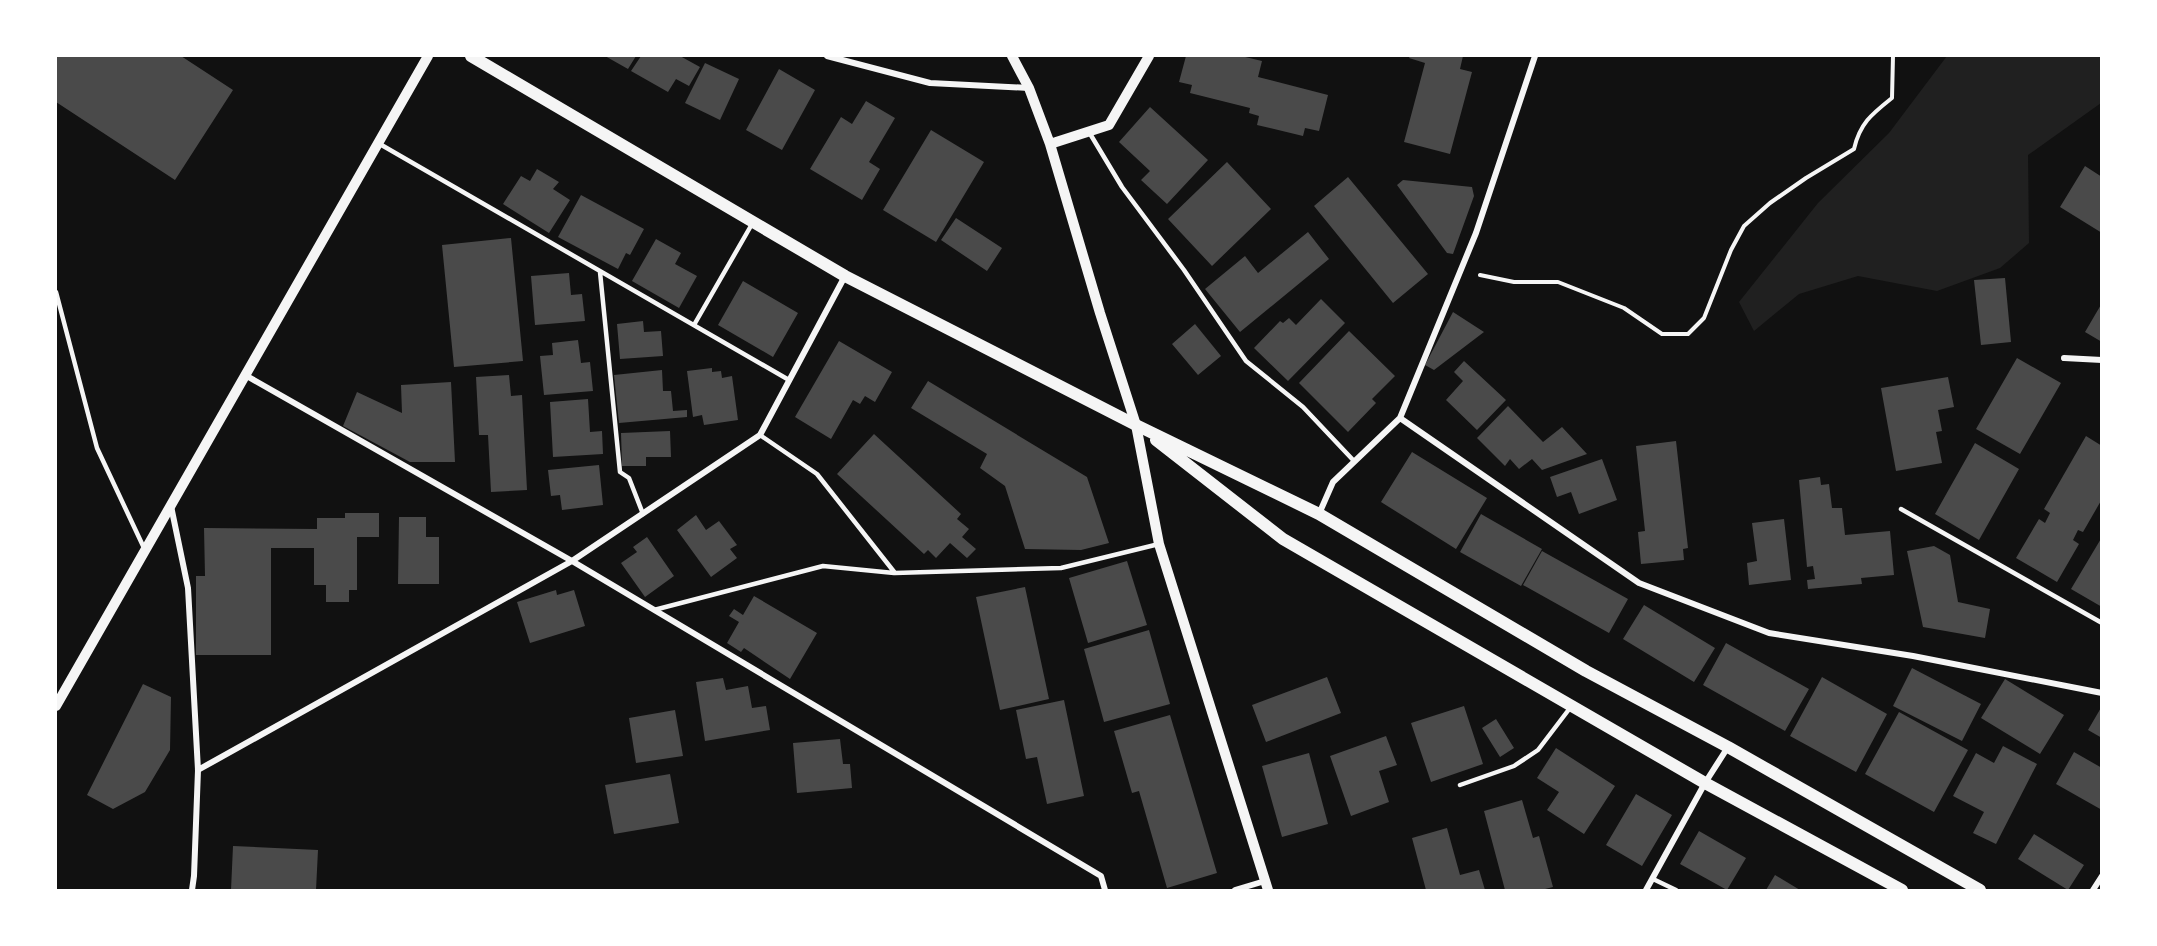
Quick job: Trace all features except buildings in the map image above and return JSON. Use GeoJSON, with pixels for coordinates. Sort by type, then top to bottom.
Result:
{"type":"FeatureCollection","features":[{"type":"Feature","properties":{"kind":"main road"},"geometry":{"type":"LineString","coordinates":[[479,58],[845,276],[1136,425],[1319,514],[1586,672],[1728,747],[1980,891]]}},
{"type":"Feature","properties":{"kind":"main road"},"geometry":{"type":"LineString","coordinates":[[1136,425],[1283,539],[1706,783],[1902,891]]}},
{"type":"Feature","properties":{"kind":"street"},"geometry":{"type":"LineString","coordinates":[[56,706],[428,56]]}},
{"type":"Feature","properties":{"kind":"street"},"geometry":{"type":"LineString","coordinates":[[828,56],[930,83],[1029,88]]}},
{"type":"Feature","properties":{"kind":"street"},"geometry":{"type":"LineString","coordinates":[[1012,56],[1029,88],[1050,144],[1136,425],[1159,544],[1267,886],[1235,891]]}},
{"type":"Feature","properties":{"kind":"street"},"geometry":{"type":"LineString","coordinates":[[1050,144],[1109,125],[1149,56]]}},
{"type":"Feature","properties":{"kind":"street"},"geometry":{"type":"LineString","coordinates":[[1319,514],[1333,482],[1400,418],[1476,233],[1535,56]]}},
{"type":"Feature","properties":{"kind":"street"},"geometry":{"type":"LineString","coordinates":[[198,770],[572,561],[760,435],[845,276]]}},
{"type":"Feature","properties":{"kind":"street"},"geometry":{"type":"LineString","coordinates":[[2064,358],[2102,360]]}},
{"type":"Feature","properties":{"kind":"street"},"geometry":{"type":"LineString","coordinates":[[246,375],[572,561],[1101,876],[1105,891]]}},
{"type":"Feature","properties":{"kind":"street"},"geometry":{"type":"LineString","coordinates":[[1400,418],[1639,583],[1769,633],[1913,656],[2102,693]]}},
{"type":"Feature","properties":{"kind":"street"},"geometry":{"type":"LineString","coordinates":[[171,505],[188,588],[198,770],[192,891]]}},
{"type":"Feature","properties":{"kind":"street"},"geometry":{"type":"LineString","coordinates":[[1646,891],[1728,747]]}},
{"type":"Feature","properties":{"kind":"street"},"geometry":{"type":"LineString","coordinates":[[2093,891],[2102,876]]}},
{"type":"Feature","properties":{"kind":"lane"},"geometry":{"type":"LineString","coordinates":[[1089,132],[1122,187],[1184,270],[1246,361],[1303,407],[1354,461]]}},
{"type":"Feature","properties":{"kind":"lane"},"geometry":{"type":"LineString","coordinates":[[378,143],[789,380]]}},
{"type":"Feature","properties":{"kind":"lane"},"geometry":{"type":"LineString","coordinates":[[694,325],[753,221]]}},
{"type":"Feature","properties":{"kind":"lane"},"geometry":{"type":"LineString","coordinates":[[600,272],[620,472],[629,478],[643,514]]}},
{"type":"Feature","properties":{"kind":"lane"},"geometry":{"type":"LineString","coordinates":[[56,292],[97,448],[145,550]]}},
{"type":"Feature","properties":{"kind":"lane"},"geometry":{"type":"LineString","coordinates":[[760,435],[817,474],[895,573]]}},
{"type":"Feature","properties":{"kind":"lane"},"geometry":{"type":"LineString","coordinates":[[1901,508],[2102,623]]}},
{"type":"Feature","properties":{"kind":"lane"},"geometry":{"type":"LineString","coordinates":[[654,610],[823,566],[895,573],[1061,568],[1159,544]]}},
{"type":"Feature","properties":{"kind":"lane"},"geometry":{"type":"LineString","coordinates":[[1460,784],[1515,766],[1538,750],[1572,706]]}},
{"type":"Feature","properties":{"kind":"lane"},"geometry":{"type":"LineString","coordinates":[[1653,879],[1676,891]]}},
{"type":"Feature","properties":{"kind":"path"},"geometry":{"type":"LineString","coordinates":[[1461,267],[1486,277],[1514,282],[1558,282],[1624,308],[1662,334],[1688,334],[1704,318],[1731,250],[1744,226],[1770,203],[1854,149],[1858,134],[1869,116],[1892,98],[1893,56]]}},
{"type":"Feature","properties":{"kind":"shaded area"},"geometry":{"type":"Polygon","coordinates":[[[1947,56],[2101,56],[2101,103],[2028,155],[2029,243],[2000,268],[1937,291],[1858,276],[1799,294],[1754,331],[1739,302],[1818,203],[1889,133],[1947,56]]]}}]}
